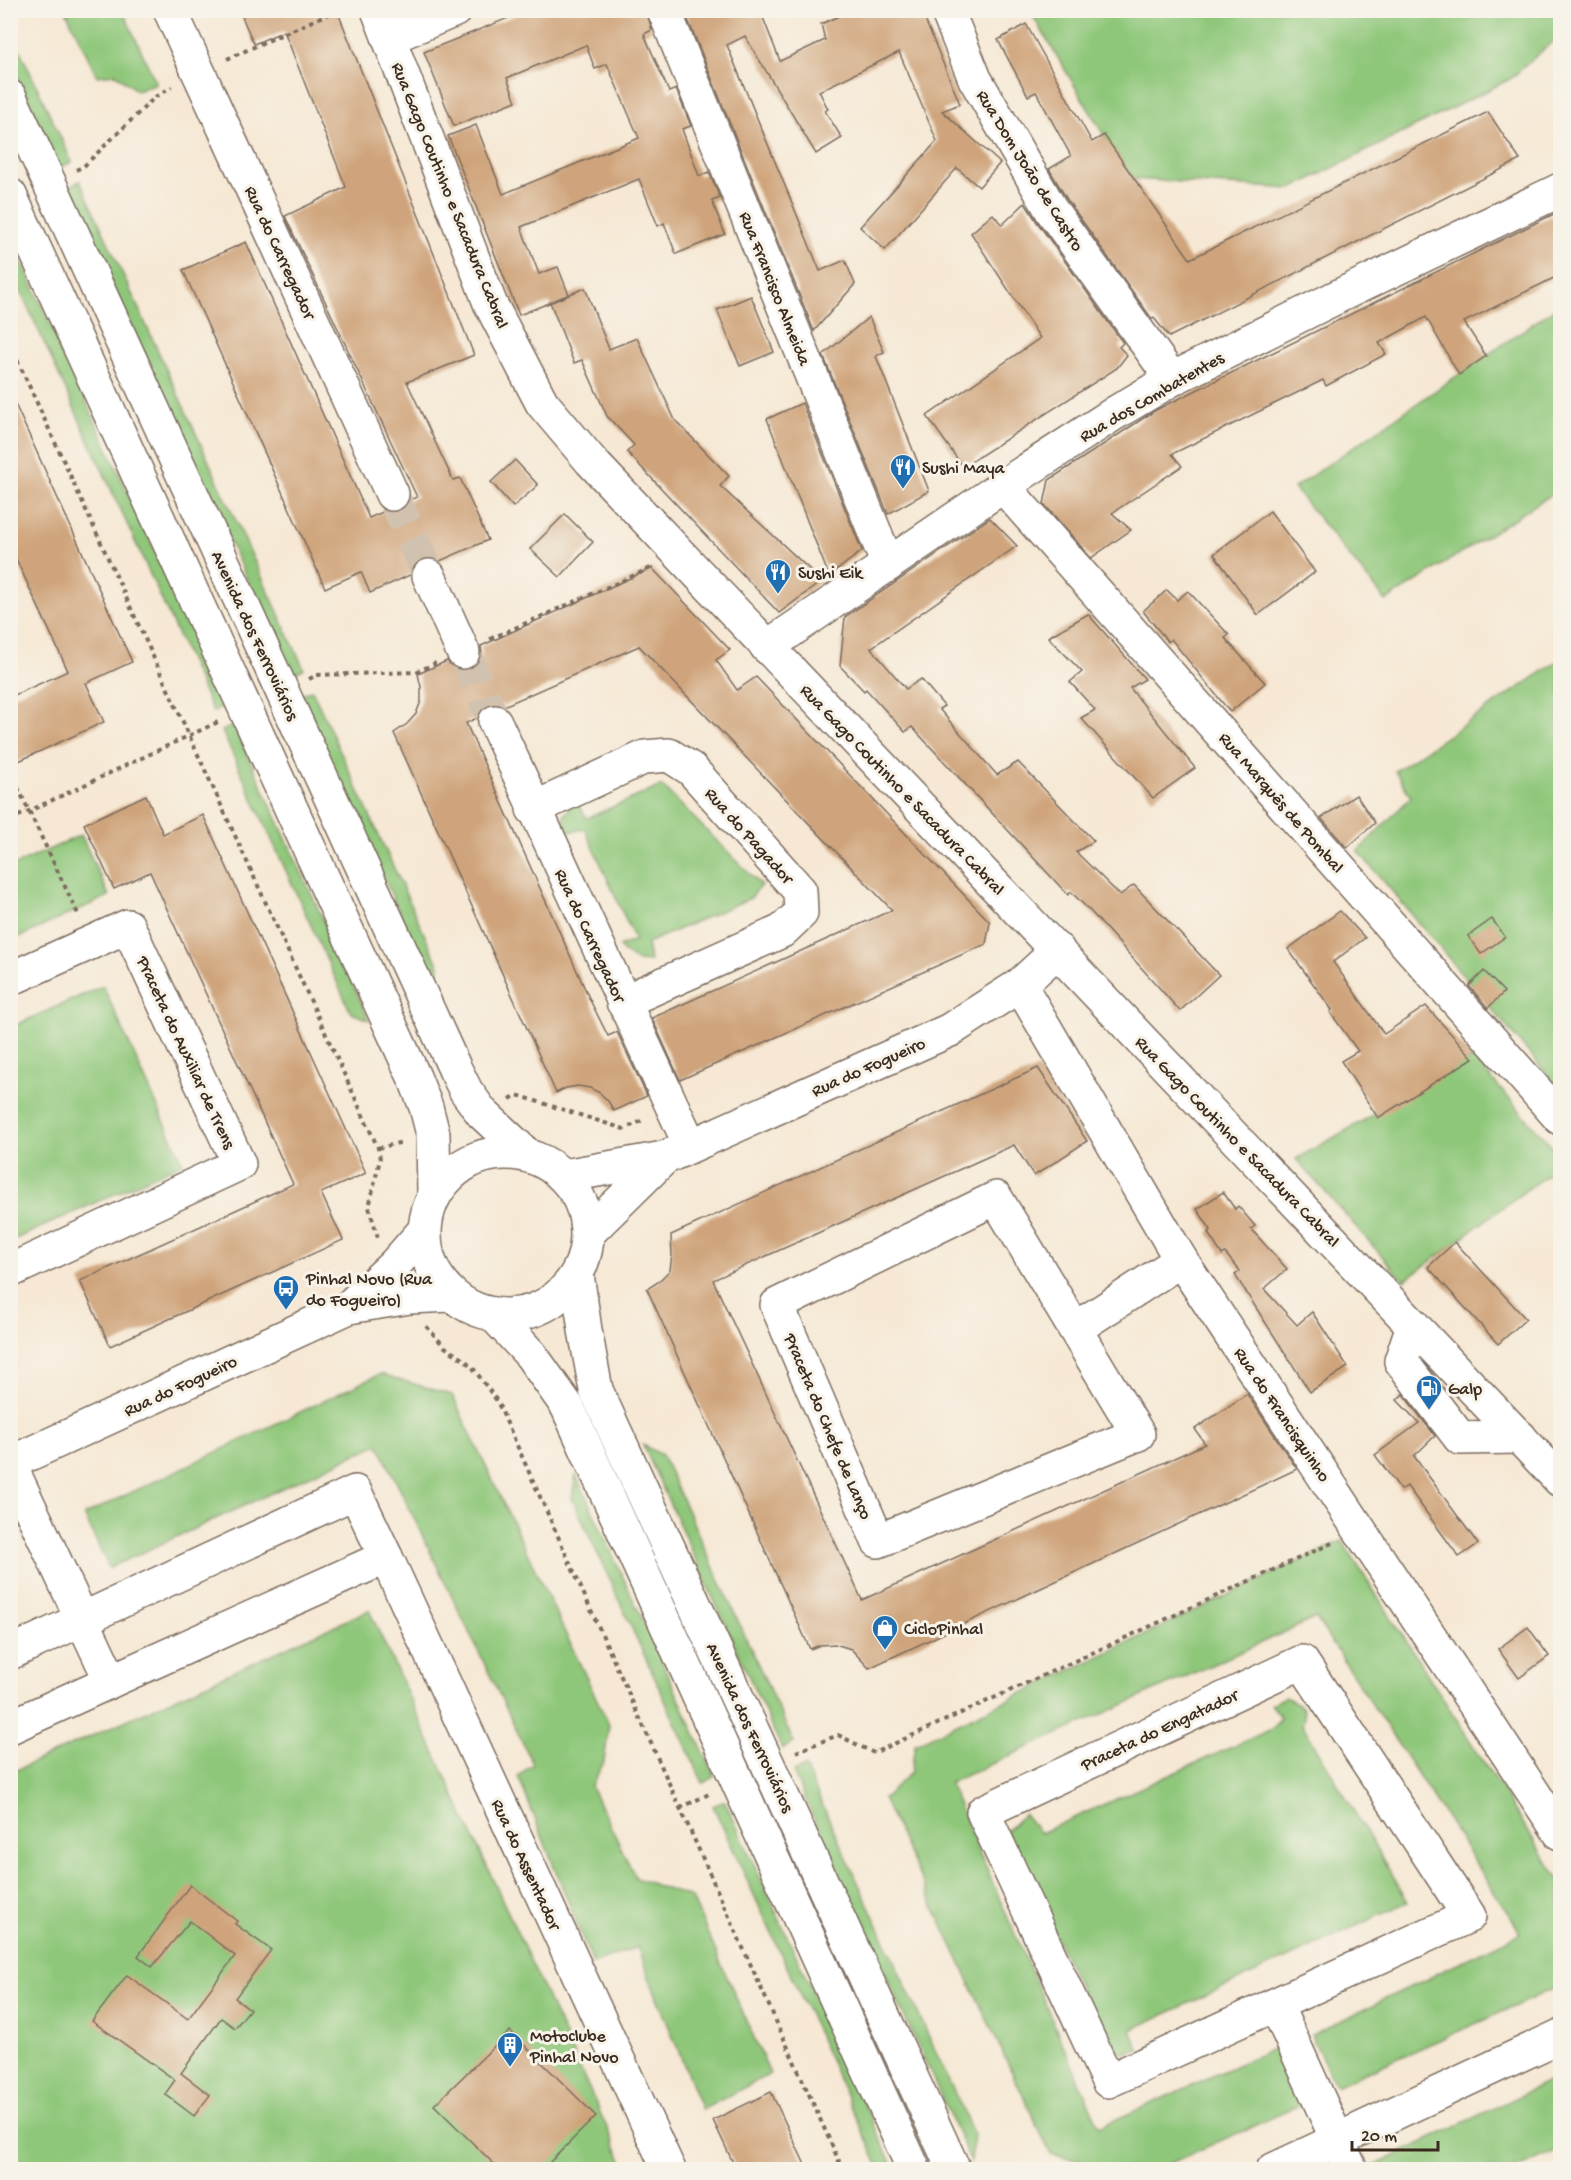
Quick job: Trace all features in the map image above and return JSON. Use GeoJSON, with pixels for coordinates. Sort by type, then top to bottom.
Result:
{"type":"FeatureCollection","features":[{"type":"Feature","properties":{"kind":"street","name":"Rua do Carregador"},"geometry":{"type":"LineString","coordinates":[[170,10],[392,494]]}},
{"type":"Feature","properties":{"kind":"street"},"geometry":{"type":"LineString","coordinates":[[383,24],[455,10]]}},
{"type":"Feature","properties":{"kind":"street","name":"Rua Francisco Almeida"},"geometry":{"type":"LineString","coordinates":[[664,10],[888,565]]}},
{"type":"Feature","properties":{"kind":"street","name":"Rua Dom João de Castro"},"geometry":{"type":"LineString","coordinates":[[947,10],[975,79],[1052,210],[1172,379]]}},
{"type":"Feature","properties":{"kind":"street","name":"Rua Gago Coutinho e Sacadura Cabral"},"geometry":{"type":"LineString","coordinates":[[383,24],[490,303],[542,403],[591,461],[1560,1480]]}},
{"type":"Feature","properties":{"kind":"street","name":"Avenida dos Ferroviários"},"geometry":{"type":"LineString","coordinates":[[10,97],[455,1069],[466,1091],[482,1113],[527,1155]]}},
{"type":"Feature","properties":{"kind":"street","name":"Rua dos Combatentes"},"geometry":{"type":"LineString","coordinates":[[767,647],[1003,486],[1114,413],[1172,379],[1348,291],[1560,190]]}},
{"type":"Feature","properties":{"kind":"street","name":"Avenida dos Ferroviários"},"geometry":{"type":"LineString","coordinates":[[10,195],[415,1079],[433,1134],[434,1194]]}},
{"type":"Feature","properties":{"kind":"street","name":"Rua Marquês de Pombal"},"geometry":{"type":"LineString","coordinates":[[1003,486],[1560,1118]]}},
{"type":"Feature","properties":{"kind":"street"},"geometry":{"type":"LineString","coordinates":[[429,576],[464,652]]}},
{"type":"Feature","properties":{"kind":"street","name":"Rua do Carregador"},"geometry":{"type":"LineString","coordinates":[[495,723],[623,1002],[677,1152]]}},
{"type":"Feature","properties":{"kind":"street","name":"Rua do Pagador"},"geometry":{"type":"LineString","coordinates":[[533,809],[645,757],[669,755],[691,769],[800,891],[801,913],[782,931],[623,1002]]}},
{"type":"Feature","properties":{"kind":"street","name":"Praceta do Auxiliar de Trens"},"geometry":{"type":"LineString","coordinates":[[10,979],[128,926],[239,1164],[10,1271]]}},
{"type":"Feature","properties":{"kind":"street","name":"Rua do Fogueiro"},"geometry":{"type":"LineString","coordinates":[[564,1176],[677,1152],[950,1030],[1020,985],[1058,951]]}},
{"type":"Feature","properties":{"kind":"street","name":"Rua do Francisquinho"},"geometry":{"type":"LineString","coordinates":[[1020,985],[1181,1260],[1560,1833]]}},
{"type":"Feature","properties":{"kind":"street","name":"Avenida dos Ferroviários"},"geometry":{"type":"LineString","coordinates":[[500,1152],[527,1155],[547,1162],[564,1176],[577,1193],[585,1212],[588,1233],[585,1254],[577,1274],[561,1294],[541,1307],[517,1315],[493,1314],[471,1308],[451,1295],[436,1277],[426,1255],[424,1231],[427,1212],[434,1194],[450,1173],[473,1158],[500,1152]]}},
{"type":"Feature","properties":{"kind":"street","name":"Rua do Fogueiro"},"geometry":{"type":"LineString","coordinates":[[588,1233],[677,1152]]}},
{"type":"Feature","properties":{"kind":"street","name":"Praceta do Chefe de Lanço"},"geometry":{"type":"LineString","coordinates":[[996,1198],[1075,1329],[1138,1434],[878,1541],[777,1305],[996,1198]]}},
{"type":"Feature","properties":{"kind":"street"},"geometry":{"type":"LineString","coordinates":[[349,1307],[395,1264],[424,1231]]}},
{"type":"Feature","properties":{"kind":"street"},"geometry":{"type":"LineString","coordinates":[[1075,1329],[1181,1260]]}},
{"type":"Feature","properties":{"kind":"street","name":"Avenida dos Ferroviários"},"geometry":{"type":"LineString","coordinates":[[577,1274],[596,1390],[954,2169]]}},
{"type":"Feature","properties":{"kind":"street"},"geometry":{"type":"LineString","coordinates":[[349,1307],[410,1297],[451,1295]]}},
{"type":"Feature","properties":{"kind":"street","name":"Rua do Fogueiro"},"geometry":{"type":"LineString","coordinates":[[10,1464],[349,1307]]}},
{"type":"Feature","properties":{"kind":"street","name":"Avenida dos Ferroviários"},"geometry":{"type":"LineString","coordinates":[[493,1314],[531,1355],[567,1406],[914,2169]]}},
{"type":"Feature","properties":{"kind":"street"},"geometry":{"type":"LineString","coordinates":[[1413,1325],[1401,1361],[1460,1438],[1520,1437]]}},
{"type":"Feature","properties":{"kind":"street"},"geometry":{"type":"LineString","coordinates":[[10,1464],[111,1681]]}},
{"type":"Feature","properties":{"kind":"street","name":"Rua do Assentador"},"geometry":{"type":"LineString","coordinates":[[10,1653],[355,1492],[669,2169]]}},
{"type":"Feature","properties":{"kind":"street"},"geometry":{"type":"LineString","coordinates":[[10,1727],[386,1557]]}},
{"type":"Feature","properties":{"kind":"street","name":"Praceta do Engatador"},"geometry":{"type":"LineString","coordinates":[[1302,1662],[1469,1916],[1276,2005],[1108,2081],[983,1812],[1302,1662]]}},
{"type":"Feature","properties":{"kind":"street"},"geometry":{"type":"LineString","coordinates":[[1276,2005],[1351,2169]]}},
{"type":"Feature","properties":{"kind":"street"},"geometry":{"type":"LineString","coordinates":[[1273,2169],[1560,2036]]}},
{"type":"Feature","properties":{"kind":"path"},"geometry":{"type":"LineString","coordinates":[[50,183],[84,166],[155,97],[199,71],[337,10]]}},
{"type":"Feature","properties":{"kind":"path"},"geometry":{"type":"LineString","coordinates":[[522,625],[653,567]]}},
{"type":"Feature","properties":{"kind":"path"},"geometry":{"type":"LineString","coordinates":[[10,771],[92,942]]}},
{"type":"Feature","properties":{"kind":"path"},"geometry":{"type":"LineString","coordinates":[[768,1765],[838,1734],[874,1753],[1360,1530]]}},
{"type":"Feature","properties":{"kind":"path"},"geometry":{"type":"LineString","coordinates":[[680,1808],[737,1780]]}},
{"type":"Feature","properties":{"kind":"green space"},"geometry":{"type":"Polygon","coordinates":[[[1560,10],[1560,35],[1510,79],[1291,189],[1134,179],[1104,135],[1030,11],[1560,10]]]}},
{"type":"Feature","properties":{"kind":"green space"},"geometry":{"type":"Polygon","coordinates":[[[66,11],[123,11],[156,83],[137,91],[116,74],[97,76],[66,11]]]}},
{"type":"Feature","properties":{"kind":"green space"},"geometry":{"type":"Polygon","coordinates":[[[10,29],[72,162],[59,168],[11,62],[10,29]]]}},
{"type":"Feature","properties":{"kind":"green space"},"geometry":{"type":"Polygon","coordinates":[[[80,181],[304,669],[291,675],[67,187],[80,181]]]}},
{"type":"Feature","properties":{"kind":"green space"},"geometry":{"type":"Polygon","coordinates":[[[10,236],[226,706],[213,712],[11,270],[10,236]]]}},
{"type":"Feature","properties":{"kind":"green space"},"geometry":{"type":"Polygon","coordinates":[[[1560,305],[1560,489],[1386,601],[1294,488],[1560,305]]]}},
{"type":"Feature","properties":{"kind":"green space"},"geometry":{"type":"Polygon","coordinates":[[[1560,660],[1560,1090],[1358,851],[1411,797],[1395,771],[1560,660]]]}},
{"type":"Feature","properties":{"kind":"green space"},"geometry":{"type":"Polygon","coordinates":[[[312,690],[439,966],[436,992],[300,695],[312,690]]]}},
{"type":"Feature","properties":{"kind":"green space"},"geometry":{"type":"Polygon","coordinates":[[[234,725],[369,1020],[351,1013],[222,731],[234,725]]]}},
{"type":"Feature","properties":{"kind":"green space"},"geometry":{"type":"Polygon","coordinates":[[[662,786],[761,885],[751,898],[647,943],[650,961],[641,961],[629,956],[619,947],[635,940],[585,829],[563,833],[564,815],[576,802],[587,818],[662,786]]]}},
{"type":"Feature","properties":{"kind":"green space"},"geometry":{"type":"Polygon","coordinates":[[[81,835],[109,896],[11,941],[11,867],[81,835]]]}},
{"type":"Feature","properties":{"kind":"green space"},"geometry":{"type":"Polygon","coordinates":[[[103,986],[183,1163],[11,1241],[11,1027],[103,986]]]}},
{"type":"Feature","properties":{"kind":"green space"},"geometry":{"type":"Polygon","coordinates":[[[1473,1058],[1560,1156],[1560,1165],[1404,1281],[1296,1159],[1473,1058]]]}},
{"type":"Feature","properties":{"kind":"green space"},"geometry":{"type":"Polygon","coordinates":[[[380,1374],[452,1395],[609,1725],[604,1762],[591,1787],[636,1878],[692,1898],[770,2074],[702,2110],[637,1947],[593,1964],[518,1776],[533,1764],[378,1444],[109,1568],[84,1515],[380,1374]]]}},
{"type":"Feature","properties":{"kind":"green space"},"geometry":{"type":"Polygon","coordinates":[[[643,1445],[662,1455],[794,1743],[782,1749],[643,1445]]]}},
{"type":"Feature","properties":{"kind":"green space"},"geometry":{"type":"Polygon","coordinates":[[[576,1475],[715,1777],[703,1783],[572,1498],[576,1475]]]}},
{"type":"Feature","properties":{"kind":"green space"},"geometry":{"type":"Polygon","coordinates":[[[1342,1541],[1560,1881],[1560,1986],[1336,2086],[1311,2035],[1521,1933],[1316,1618],[949,1783],[1099,2127],[1279,2046],[1312,2100],[1157,2169],[1103,2169],[1097,2164],[1051,2155],[883,1799],[911,1772],[915,1744],[1342,1541]]]}},
{"type":"Feature","properties":{"kind":"green space"},"geometry":{"type":"Polygon","coordinates":[[[369,1610],[626,2169],[11,2169],[10,1773],[369,1610]]]}},
{"type":"Feature","properties":{"kind":"green space"},"geometry":{"type":"Polygon","coordinates":[[[1284,1697],[1301,1706],[1304,1714],[1302,1724],[1408,1902],[1131,2030],[1139,2050],[1125,2054],[1107,2046],[1006,1831],[1024,1814],[1040,1833],[1272,1729],[1281,1717],[1271,1704],[1284,1697]]]}},
{"type":"Feature","properties":{"kind":"green space"},"geometry":{"type":"Polygon","coordinates":[[[805,1767],[974,2135],[971,2162],[793,1772],[805,1767]]]}},
{"type":"Feature","properties":{"kind":"green space"},"geometry":{"type":"Polygon","coordinates":[[[725,1801],[894,2169],[880,2169],[713,1806],[725,1801]]]}},
{"type":"Feature","properties":{"kind":"green space"},"geometry":{"type":"Polygon","coordinates":[[[1560,2076],[1560,2149],[1515,2169],[1373,2170],[1372,2167],[1560,2076]]]}},
{"type":"Feature","properties":{"kind":"building"},"geometry":{"type":"Polygon","coordinates":[[[239,10],[337,10],[474,355],[407,382],[453,480],[460,478],[488,540],[440,561],[430,557],[421,559],[414,566],[410,575],[370,593],[361,572],[325,588],[183,270],[246,242],[369,518],[385,511],[391,513],[399,511],[407,505],[409,500],[417,497],[285,216],[346,187],[284,31],[254,44],[239,10]]]}},
{"type":"Feature","properties":{"kind":"building"},"geometry":{"type":"Polygon","coordinates":[[[528,10],[646,10],[652,30],[644,34],[669,92],[676,89],[691,126],[682,129],[699,176],[709,172],[720,198],[712,201],[725,234],[676,254],[664,223],[658,226],[639,179],[521,227],[539,274],[558,267],[569,295],[519,315],[448,136],[476,125],[503,194],[639,138],[607,64],[595,69],[586,45],[507,78],[516,101],[454,126],[424,52],[528,10]]]}},
{"type":"Feature","properties":{"kind":"building"},"geometry":{"type":"Polygon","coordinates":[[[684,10],[760,10],[780,61],[825,40],[821,24],[853,10],[921,10],[960,104],[942,111],[1000,163],[979,187],[957,168],[885,250],[860,227],[937,141],[899,52],[819,91],[828,109],[825,111],[842,138],[816,154],[745,36],[727,45],[820,271],[845,260],[855,284],[814,331],[684,10]]]}},
{"type":"Feature","properties":{"kind":"building"},"geometry":{"type":"Polygon","coordinates":[[[1026,24],[1092,142],[1104,135],[1190,259],[1488,112],[1520,160],[1169,337],[1154,318],[1152,319],[1068,201],[1049,169],[1071,156],[1036,92],[1028,96],[998,40],[1026,24]]]}},
{"type":"Feature","properties":{"kind":"building"},"geometry":{"type":"Polygon","coordinates":[[[1025,203],[1123,343],[1119,347],[1127,355],[1117,368],[963,467],[927,416],[1040,338],[971,233],[993,214],[1002,225],[1025,203]]]}},
{"type":"Feature","properties":{"kind":"building"},"geometry":{"type":"Polygon","coordinates":[[[1560,211],[1560,275],[1464,322],[1486,356],[1459,375],[1426,317],[1379,343],[1386,354],[1326,386],[1323,380],[1172,454],[1182,466],[1112,513],[1131,530],[1091,558],[1044,504],[1049,480],[1156,410],[1560,211]]]}},
{"type":"Feature","properties":{"kind":"building"},"geometry":{"type":"Polygon","coordinates":[[[585,288],[609,349],[637,338],[675,420],[729,476],[720,486],[822,581],[779,613],[627,452],[634,445],[607,416],[582,360],[574,363],[550,302],[585,288]]]}},
{"type":"Feature","properties":{"kind":"building"},"geometry":{"type":"Polygon","coordinates":[[[751,296],[774,352],[740,366],[717,310],[751,296]]]}},
{"type":"Feature","properties":{"kind":"building"},"geometry":{"type":"Polygon","coordinates":[[[869,317],[884,352],[876,356],[929,491],[888,514],[823,355],[869,317]]]}},
{"type":"Feature","properties":{"kind":"building"},"geometry":{"type":"Polygon","coordinates":[[[10,393],[132,662],[86,683],[104,722],[10,765],[10,697],[68,671],[10,546],[10,393]]]}},
{"type":"Feature","properties":{"kind":"building"},"geometry":{"type":"Polygon","coordinates":[[[802,403],[862,551],[829,576],[767,419],[802,403]]]}},
{"type":"Feature","properties":{"kind":"building"},"geometry":{"type":"Polygon","coordinates":[[[515,460],[538,485],[513,507],[491,482],[515,460]]]}},
{"type":"Feature","properties":{"kind":"building"},"geometry":{"type":"Polygon","coordinates":[[[1270,511],[1315,572],[1258,615],[1214,554],[1270,511]]]}},
{"type":"Feature","properties":{"kind":"building"},"geometry":{"type":"Polygon","coordinates":[[[565,514],[593,542],[560,577],[530,549],[565,514]]]}},
{"type":"Feature","properties":{"kind":"building"},"geometry":{"type":"Polygon","coordinates":[[[990,518],[1017,546],[871,648],[906,689],[921,679],[944,706],[939,709],[997,775],[1018,762],[1094,841],[1076,852],[1120,895],[1134,885],[1219,975],[1180,1011],[1092,913],[1071,892],[1068,895],[912,727],[905,732],[866,689],[864,691],[840,666],[845,617],[990,518]]]}},
{"type":"Feature","properties":{"kind":"building"},"geometry":{"type":"Polygon","coordinates":[[[652,568],[730,650],[716,660],[737,690],[756,677],[990,922],[986,944],[680,1080],[652,1018],[892,910],[639,646],[504,706],[496,703],[487,705],[480,711],[477,718],[466,723],[590,1000],[608,1036],[617,1032],[647,1096],[614,1111],[600,1093],[590,1088],[578,1086],[556,1093],[394,733],[416,714],[421,701],[418,674],[447,661],[460,671],[470,669],[478,662],[482,654],[481,646],[652,568]]]}},
{"type":"Feature","properties":{"kind":"building"},"geometry":{"type":"Polygon","coordinates":[[[1167,590],[1177,600],[1188,591],[1229,635],[1225,638],[1265,683],[1230,712],[1171,639],[1168,642],[1143,611],[1167,590]]]}},
{"type":"Feature","properties":{"kind":"building"},"geometry":{"type":"Polygon","coordinates":[[[1088,614],[1145,679],[1130,688],[1195,768],[1153,798],[1081,718],[1095,710],[1070,682],[1082,672],[1048,637],[1088,614]]]}},
{"type":"Feature","properties":{"kind":"building"},"geometry":{"type":"Polygon","coordinates":[[[146,795],[163,834],[203,815],[366,1173],[321,1193],[343,1240],[110,1346],[80,1281],[293,1184],[150,872],[114,889],[84,824],[146,795]]]}},
{"type":"Feature","properties":{"kind":"building"},"geometry":{"type":"Polygon","coordinates":[[[1356,795],[1375,823],[1347,848],[1321,818],[1356,795]]]}},
{"type":"Feature","properties":{"kind":"building"},"geometry":{"type":"Polygon","coordinates":[[[1340,911],[1365,938],[1333,962],[1384,1034],[1426,1006],[1473,1058],[1378,1118],[1341,1061],[1358,1051],[1288,949],[1340,911]]]}},
{"type":"Feature","properties":{"kind":"building"},"geometry":{"type":"Polygon","coordinates":[[[1492,919],[1505,937],[1481,954],[1468,936],[1492,919]]]}},
{"type":"Feature","properties":{"kind":"building"},"geometry":{"type":"Polygon","coordinates":[[[1484,971],[1504,992],[1488,1008],[1469,986],[1484,971]]]}},
{"type":"Feature","properties":{"kind":"building"},"geometry":{"type":"Polygon","coordinates":[[[1038,1068],[1087,1141],[1034,1176],[1014,1145],[713,1280],[862,1600],[1205,1444],[1195,1429],[1247,1394],[1297,1469],[869,1668],[851,1649],[835,1644],[820,1645],[810,1649],[647,1289],[670,1270],[671,1235],[1038,1068]]]}},
{"type":"Feature","properties":{"kind":"building"},"geometry":{"type":"Polygon","coordinates":[[[1223,1192],[1235,1209],[1238,1206],[1255,1226],[1251,1229],[1287,1269],[1264,1289],[1297,1325],[1312,1312],[1348,1367],[1310,1392],[1235,1275],[1240,1271],[1225,1253],[1222,1255],[1208,1233],[1211,1230],[1197,1209],[1223,1192]]]}},
{"type":"Feature","properties":{"kind":"building"},"geometry":{"type":"Polygon","coordinates":[[[1455,1242],[1526,1319],[1498,1344],[1428,1267],[1455,1242]]]}},
{"type":"Feature","properties":{"kind":"building"},"geometry":{"type":"Polygon","coordinates":[[[1403,1394],[1435,1436],[1414,1456],[1478,1544],[1459,1557],[1407,1486],[1401,1490],[1375,1455],[1419,1423],[1397,1400],[1403,1394]]]}},
{"type":"Feature","properties":{"kind":"building"},"geometry":{"type":"Polygon","coordinates":[[[1528,1627],[1549,1656],[1519,1678],[1498,1649],[1528,1627]]]}},
{"type":"Feature","properties":{"kind":"building"},"geometry":{"type":"Polygon","coordinates":[[[190,1885],[237,1921],[235,1924],[271,1950],[235,1998],[250,2009],[235,2028],[221,2018],[181,2073],[210,2095],[194,2116],[165,2094],[175,2080],[92,2021],[127,1975],[188,2019],[235,1956],[190,1921],[152,1967],[138,1956],[190,1885]]]}},
{"type":"Feature","properties":{"kind":"building","name":"Motoclube Pinhal Novo"},"geometry":{"type":"Polygon","coordinates":[[[510,2031],[596,2116],[543,2169],[499,2169],[434,2105],[510,2031]]]}},
{"type":"Feature","properties":{"kind":"building"},"geometry":{"type":"Polygon","coordinates":[[[771,2092],[807,2169],[736,2169],[713,2120],[771,2092]]]}},
{"type":"Feature","properties":{"kind":"tunnel"},"geometry":{"type":"LineString","coordinates":[[392,494],[429,576]]}},
{"type":"Feature","properties":{"kind":"tunnel"},"geometry":{"type":"LineString","coordinates":[[463,652],[495,722]]}},
{"type":"Feature","properties":{"kind":"place","name":"Sushi Maya"},"geometry":{"type":"Point","coordinates":[903,490]}},
{"type":"Feature","properties":{"kind":"place","name":"Sushi Eik"},"geometry":{"type":"Point","coordinates":[778,595]}},
{"type":"Feature","properties":{"kind":"place","name":"Pinhal Novo (Rua do Fogueiro)"},"geometry":{"type":"Point","coordinates":[286,1311]}},
{"type":"Feature","properties":{"kind":"place","name":"Galp"},"geometry":{"type":"Point","coordinates":[1429,1411]}},
{"type":"Feature","properties":{"kind":"place","name":"CicloPinhal"},"geometry":{"type":"Point","coordinates":[885,1651]}},
{"type":"Feature","properties":{"kind":"place","name":"Motoclube Pinhal Novo"},"geometry":{"type":"Point","coordinates":[510,2068]}}]}
